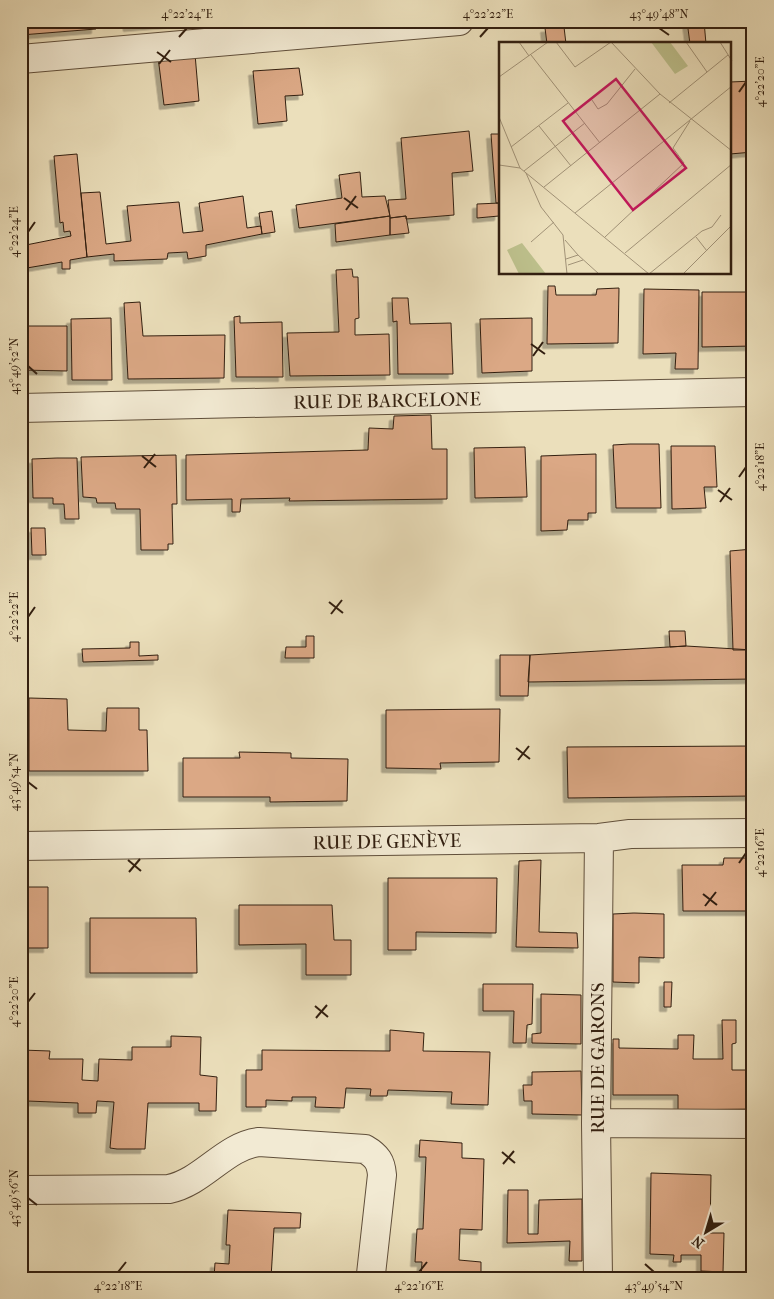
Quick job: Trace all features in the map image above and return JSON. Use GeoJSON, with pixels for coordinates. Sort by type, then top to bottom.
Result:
{"type":"FeatureCollection","features":[{"type":"Feature","properties":{"kind":"street"},"geometry":{"type":"LineString","coordinates":[[21,59],[459,21]]}},
{"type":"Feature","properties":{"kind":"street","name":"RUE DE BARCELONE"},"geometry":{"type":"LineString","coordinates":[[21,408],[753,392]]}},
{"type":"Feature","properties":{"kind":"street","name":"RUE DE GENÈVE"},"geometry":{"type":"LineString","coordinates":[[21,846],[599,838],[630,834],[753,832]]}},
{"type":"Feature","properties":{"kind":"street","name":"RUE DE GARONS"},"geometry":{"type":"LineString","coordinates":[[598,1278],[596,1123],[599,838]]}},
{"type":"Feature","properties":{"kind":"street"},"geometry":{"type":"LineString","coordinates":[[596,1123],[753,1124]]}},
{"type":"Feature","properties":{"kind":"street"},"geometry":{"type":"LineString","coordinates":[[21,1190],[169,1190],[183,1186],[244,1144],[252,1143],[365,1150],[374,1155],[381,1164],[382,1176],[371,1274]]}},
{"type":"Feature","properties":{"kind":"building"},"geometry":{"type":"Polygon","coordinates":[[[21,21],[96,21],[96,29],[21,35],[21,21]]]}},
{"type":"Feature","properties":{"kind":"building"},"geometry":{"type":"Polygon","coordinates":[[[127,21],[203,21],[128,27],[127,21]]]}},
{"type":"Feature","properties":{"kind":"building"},"geometry":{"type":"Polygon","coordinates":[[[687,21],[704,21],[706,42],[690,42],[687,21]]]}},
{"type":"Feature","properties":{"kind":"building"},"geometry":{"type":"Polygon","coordinates":[[[564,27],[566,42],[547,42],[545,28],[564,27]]]}},
{"type":"Feature","properties":{"kind":"building"},"geometry":{"type":"Polygon","coordinates":[[[195,54],[199,101],[164,105],[158,57],[195,54]]]}},
{"type":"Feature","properties":{"kind":"building"},"geometry":{"type":"Polygon","coordinates":[[[299,68],[303,95],[285,96],[287,121],[258,124],[253,71],[299,68]]]}},
{"type":"Feature","properties":{"kind":"building"},"geometry":{"type":"Polygon","coordinates":[[[753,81],[753,152],[732,154],[732,82],[753,81]]]}},
{"type":"Feature","properties":{"kind":"building"},"geometry":{"type":"Polygon","coordinates":[[[469,131],[473,171],[452,173],[454,215],[406,219],[406,216],[390,218],[388,200],[406,199],[401,138],[469,131]]]}},
{"type":"Feature","properties":{"kind":"building"},"geometry":{"type":"Polygon","coordinates":[[[491,134],[499,134],[499,203],[496,203],[491,134]]]}},
{"type":"Feature","properties":{"kind":"building"},"geometry":{"type":"Polygon","coordinates":[[[77,154],[87,257],[70,260],[70,269],[62,269],[62,262],[21,269],[21,246],[71,236],[70,231],[64,232],[63,222],[60,223],[54,156],[77,154]]]}},
{"type":"Feature","properties":{"kind":"building"},"geometry":{"type":"Polygon","coordinates":[[[360,172],[362,197],[385,196],[390,216],[299,228],[296,205],[342,198],[339,175],[360,172]]]}},
{"type":"Feature","properties":{"kind":"building"},"geometry":{"type":"Polygon","coordinates":[[[100,192],[106,244],[131,241],[127,206],[179,202],[183,233],[203,231],[199,203],[243,196],[247,228],[261,226],[262,234],[206,245],[206,256],[188,259],[187,252],[168,253],[167,259],[114,261],[114,254],[87,257],[81,193],[100,192]]]}},
{"type":"Feature","properties":{"kind":"building"},"geometry":{"type":"Polygon","coordinates":[[[499,203],[499,216],[477,218],[477,204],[499,203]]]}},
{"type":"Feature","properties":{"kind":"building"},"geometry":{"type":"Polygon","coordinates":[[[272,211],[275,232],[262,234],[259,213],[272,211]]]}},
{"type":"Feature","properties":{"kind":"building"},"geometry":{"type":"Polygon","coordinates":[[[390,216],[390,235],[336,242],[335,224],[390,216]]]}},
{"type":"Feature","properties":{"kind":"building"},"geometry":{"type":"Polygon","coordinates":[[[406,216],[409,233],[390,235],[390,218],[406,216]]]}},
{"type":"Feature","properties":{"kind":"building"},"geometry":{"type":"Polygon","coordinates":[[[352,269],[353,277],[358,277],[359,318],[355,319],[355,335],[389,334],[390,375],[290,376],[287,333],[339,332],[336,270],[352,269]]]}},
{"type":"Feature","properties":{"kind":"building"},"geometry":{"type":"Polygon","coordinates":[[[548,286],[555,286],[556,295],[596,295],[597,289],[619,288],[618,343],[547,344],[548,286]]]}},
{"type":"Feature","properties":{"kind":"building"},"geometry":{"type":"Polygon","coordinates":[[[644,289],[699,290],[698,369],[675,369],[676,353],[643,354],[644,289]]]}},
{"type":"Feature","properties":{"kind":"building"},"geometry":{"type":"Polygon","coordinates":[[[702,292],[753,292],[753,346],[702,347],[702,292]]]}},
{"type":"Feature","properties":{"kind":"building"},"geometry":{"type":"Polygon","coordinates":[[[392,298],[408,298],[410,324],[451,323],[453,374],[398,374],[397,321],[393,322],[392,298]]]}},
{"type":"Feature","properties":{"kind":"building"},"geometry":{"type":"Polygon","coordinates":[[[140,302],[143,336],[225,335],[224,378],[128,379],[124,303],[140,302]]]}},
{"type":"Feature","properties":{"kind":"building"},"geometry":{"type":"Polygon","coordinates":[[[240,316],[240,323],[282,322],[283,377],[236,377],[234,317],[240,316]]]}},
{"type":"Feature","properties":{"kind":"building"},"geometry":{"type":"Polygon","coordinates":[[[111,318],[112,380],[72,380],[71,319],[111,318]]]}},
{"type":"Feature","properties":{"kind":"building"},"geometry":{"type":"Polygon","coordinates":[[[532,318],[532,371],[482,373],[480,319],[532,318]]]}},
{"type":"Feature","properties":{"kind":"building"},"geometry":{"type":"Polygon","coordinates":[[[21,326],[67,326],[67,371],[21,370],[21,326]]]}},
{"type":"Feature","properties":{"kind":"building"},"geometry":{"type":"Polygon","coordinates":[[[431,415],[432,449],[447,449],[447,499],[289,501],[290,498],[241,499],[240,512],[232,512],[232,499],[186,500],[186,455],[368,450],[369,428],[393,429],[394,416],[431,415]]]}},
{"type":"Feature","properties":{"kind":"building"},"geometry":{"type":"Polygon","coordinates":[[[659,444],[661,508],[616,508],[613,445],[659,444]]]}},
{"type":"Feature","properties":{"kind":"building"},"geometry":{"type":"Polygon","coordinates":[[[671,446],[715,446],[717,487],[704,487],[706,508],[672,509],[671,446]]]}},
{"type":"Feature","properties":{"kind":"building"},"geometry":{"type":"Polygon","coordinates":[[[525,447],[527,497],[475,498],[474,448],[525,447]]]}},
{"type":"Feature","properties":{"kind":"building"},"geometry":{"type":"Polygon","coordinates":[[[596,454],[596,513],[588,513],[588,520],[568,520],[567,530],[541,531],[541,456],[596,454]]]}},
{"type":"Feature","properties":{"kind":"building"},"geometry":{"type":"Polygon","coordinates":[[[176,455],[177,504],[172,504],[173,544],[168,544],[168,550],[141,550],[140,509],[116,509],[115,503],[97,503],[96,498],[83,497],[81,457],[176,455]]]}},
{"type":"Feature","properties":{"kind":"building"},"geometry":{"type":"Polygon","coordinates":[[[77,458],[79,519],[65,519],[64,504],[53,504],[53,498],[33,498],[32,459],[77,458]]]}},
{"type":"Feature","properties":{"kind":"building"},"geometry":{"type":"Polygon","coordinates":[[[21,459],[26,459],[27,500],[21,499],[21,459]]]}},
{"type":"Feature","properties":{"kind":"building"},"geometry":{"type":"Polygon","coordinates":[[[31,528],[45,528],[46,555],[32,555],[31,528]]]}},
{"type":"Feature","properties":{"kind":"building"},"geometry":{"type":"Polygon","coordinates":[[[753,549],[753,650],[733,650],[730,551],[753,549]]]}},
{"type":"Feature","properties":{"kind":"building"},"geometry":{"type":"Polygon","coordinates":[[[669,631],[685,631],[686,646],[670,647],[669,631]]]}},
{"type":"Feature","properties":{"kind":"building"},"geometry":{"type":"Polygon","coordinates":[[[306,636],[314,636],[314,658],[285,658],[286,647],[306,647],[306,636]]]}},
{"type":"Feature","properties":{"kind":"building"},"geometry":{"type":"Polygon","coordinates":[[[130,642],[139,642],[139,656],[158,655],[158,660],[83,662],[82,649],[130,648],[130,642]]]}},
{"type":"Feature","properties":{"kind":"building"},"geometry":{"type":"Polygon","coordinates":[[[686,646],[753,650],[753,679],[528,682],[530,655],[686,646]]]}},
{"type":"Feature","properties":{"kind":"building"},"geometry":{"type":"Polygon","coordinates":[[[500,655],[530,655],[528,696],[500,696],[500,655]]]}},
{"type":"Feature","properties":{"kind":"building"},"geometry":{"type":"Polygon","coordinates":[[[29,698],[67,699],[68,730],[106,731],[107,708],[139,708],[139,730],[147,730],[148,771],[29,771],[29,698]]]}},
{"type":"Feature","properties":{"kind":"building"},"geometry":{"type":"Polygon","coordinates":[[[500,709],[499,762],[440,763],[441,769],[386,768],[386,710],[500,709]]]}},
{"type":"Feature","properties":{"kind":"building"},"geometry":{"type":"Polygon","coordinates":[[[753,746],[753,796],[568,798],[567,747],[753,746]]]}},
{"type":"Feature","properties":{"kind":"building"},"geometry":{"type":"Polygon","coordinates":[[[239,752],[291,753],[291,758],[348,759],[347,801],[270,802],[270,797],[183,797],[183,758],[240,758],[239,752]]]}},
{"type":"Feature","properties":{"kind":"building"},"geometry":{"type":"Polygon","coordinates":[[[724,858],[753,858],[753,911],[683,911],[682,865],[723,865],[724,858]]]}},
{"type":"Feature","properties":{"kind":"building"},"geometry":{"type":"Polygon","coordinates":[[[541,860],[539,932],[577,933],[578,948],[516,947],[519,861],[541,860]]]}},
{"type":"Feature","properties":{"kind":"building"},"geometry":{"type":"Polygon","coordinates":[[[388,878],[497,878],[496,933],[416,932],[416,950],[388,950],[388,878]]]}},
{"type":"Feature","properties":{"kind":"building"},"geometry":{"type":"Polygon","coordinates":[[[21,887],[48,887],[48,948],[21,948],[21,887]]]}},
{"type":"Feature","properties":{"kind":"building"},"geometry":{"type":"Polygon","coordinates":[[[239,905],[332,905],[334,940],[351,940],[351,975],[306,975],[306,944],[239,945],[239,905]]]}},
{"type":"Feature","properties":{"kind":"building"},"geometry":{"type":"Polygon","coordinates":[[[613,914],[664,914],[664,958],[639,957],[639,983],[613,982],[613,914]]]}},
{"type":"Feature","properties":{"kind":"building"},"geometry":{"type":"Polygon","coordinates":[[[90,918],[196,918],[197,973],[90,973],[90,918]]]}},
{"type":"Feature","properties":{"kind":"building"},"geometry":{"type":"Polygon","coordinates":[[[664,982],[672,982],[671,1007],[664,1007],[664,982]]]}},
{"type":"Feature","properties":{"kind":"building"},"geometry":{"type":"Polygon","coordinates":[[[483,984],[533,984],[532,1024],[527,1025],[526,1043],[513,1043],[514,1011],[483,1011],[483,984]]]}},
{"type":"Feature","properties":{"kind":"building"},"geometry":{"type":"Polygon","coordinates":[[[541,994],[581,995],[581,1044],[532,1043],[532,1034],[541,1033],[541,994]]]}},
{"type":"Feature","properties":{"kind":"building"},"geometry":{"type":"Polygon","coordinates":[[[722,1020],[736,1020],[736,1043],[732,1044],[732,1070],[753,1070],[753,1109],[678,1110],[678,1095],[613,1095],[613,1039],[619,1039],[619,1048],[678,1049],[678,1035],[694,1035],[693,1059],[723,1059],[722,1020]]]}},
{"type":"Feature","properties":{"kind":"building"},"geometry":{"type":"Polygon","coordinates":[[[390,1030],[424,1033],[423,1051],[490,1052],[488,1105],[451,1104],[452,1092],[388,1090],[387,1096],[370,1096],[371,1089],[346,1088],[344,1108],[315,1107],[316,1097],[292,1097],[292,1101],[266,1100],[266,1107],[246,1107],[246,1070],[262,1070],[262,1050],[390,1051],[390,1030]]]}},
{"type":"Feature","properties":{"kind":"building"},"geometry":{"type":"Polygon","coordinates":[[[171,1036],[201,1037],[200,1075],[217,1077],[216,1111],[199,1111],[199,1103],[148,1103],[145,1149],[117,1149],[110,1148],[114,1102],[97,1101],[96,1113],[78,1113],[78,1103],[27,1101],[25,1148],[21,1147],[21,1050],[50,1051],[49,1059],[83,1059],[82,1080],[98,1081],[99,1059],[132,1060],[132,1047],[171,1047],[171,1036]]]}},
{"type":"Feature","properties":{"kind":"building"},"geometry":{"type":"Polygon","coordinates":[[[581,1071],[582,1115],[532,1114],[532,1101],[524,1101],[523,1085],[532,1085],[532,1072],[581,1071]]]}},
{"type":"Feature","properties":{"kind":"building"},"geometry":{"type":"Polygon","coordinates":[[[420,1140],[462,1143],[462,1158],[484,1159],[482,1230],[460,1229],[459,1260],[481,1262],[481,1278],[421,1278],[422,1262],[415,1262],[417,1229],[423,1229],[426,1157],[419,1157],[420,1140]]]}},
{"type":"Feature","properties":{"kind":"building"},"geometry":{"type":"Polygon","coordinates":[[[651,1173],[711,1175],[710,1233],[724,1233],[723,1272],[701,1271],[701,1255],[681,1255],[681,1262],[673,1262],[674,1255],[650,1254],[651,1173]]]}},
{"type":"Feature","properties":{"kind":"building"},"geometry":{"type":"Polygon","coordinates":[[[508,1190],[528,1190],[528,1234],[538,1234],[539,1200],[582,1199],[582,1261],[569,1261],[570,1241],[507,1243],[508,1190]]]}},
{"type":"Feature","properties":{"kind":"building"},"geometry":{"type":"Polygon","coordinates":[[[228,1210],[301,1213],[300,1228],[274,1228],[271,1278],[214,1278],[215,1263],[229,1264],[230,1245],[226,1245],[228,1210]]]}},
{"type":"Feature","properties":{"kind":"building"},"geometry":{"type":"Polygon","coordinates":[[[726,1272],[753,1272],[753,1278],[726,1278],[726,1272]]]}}]}
